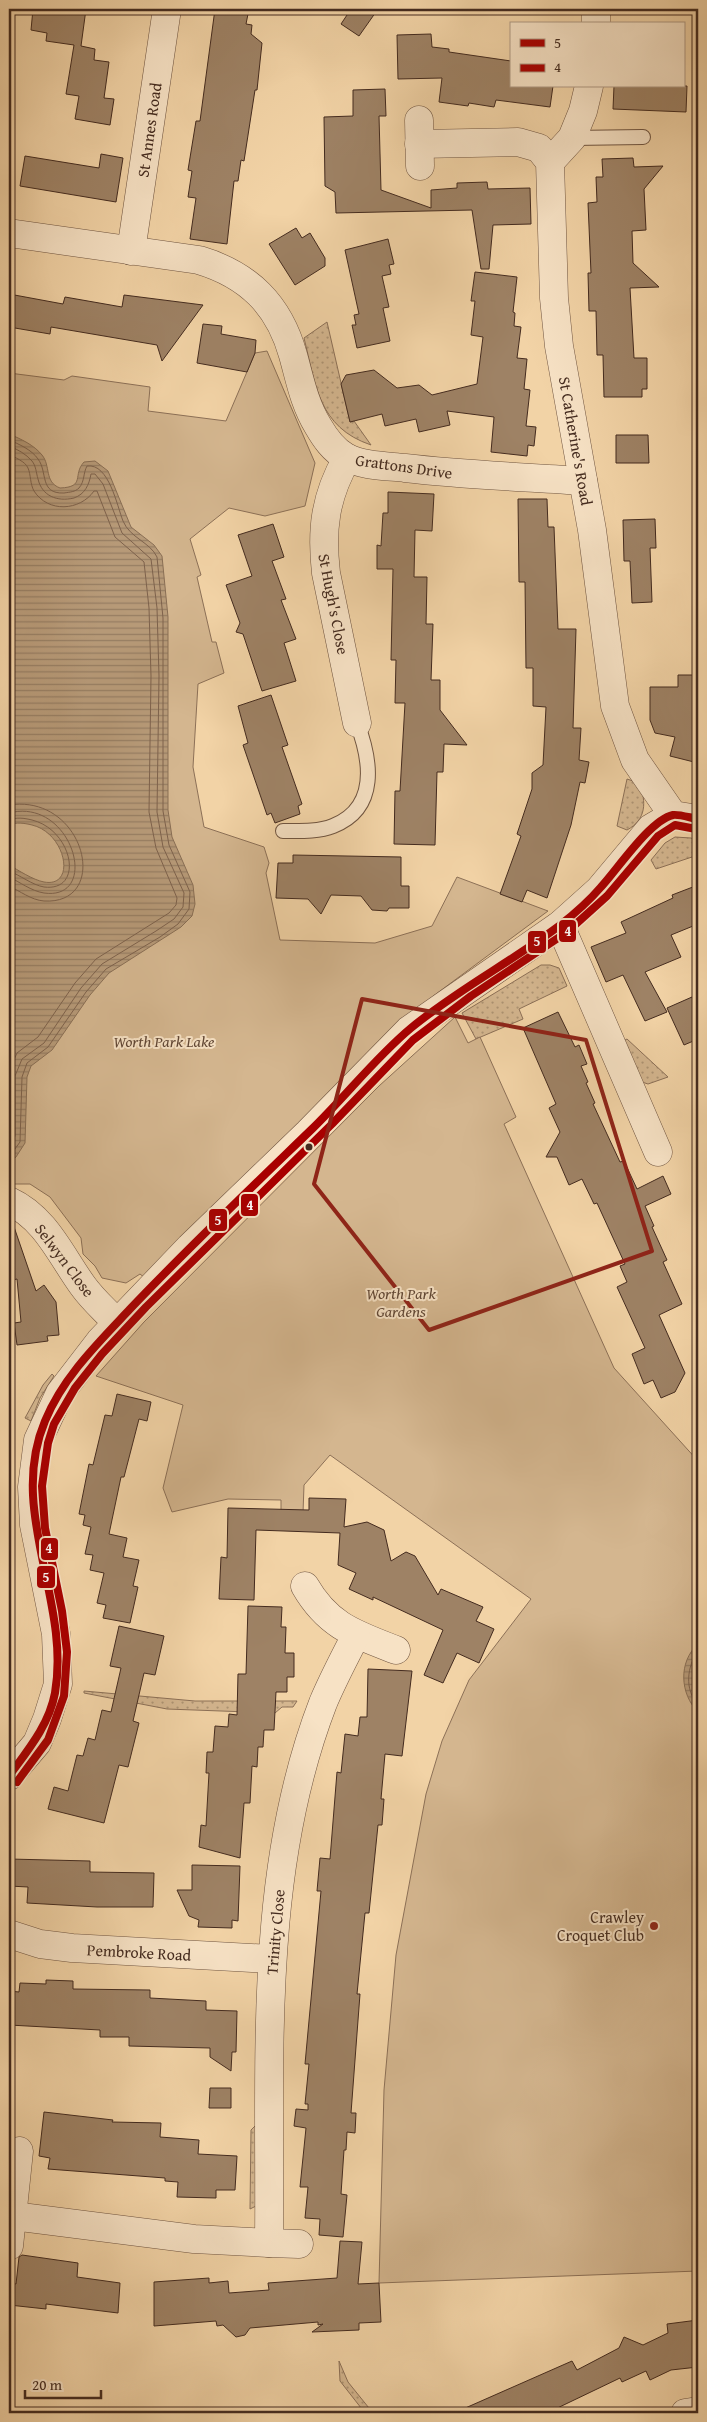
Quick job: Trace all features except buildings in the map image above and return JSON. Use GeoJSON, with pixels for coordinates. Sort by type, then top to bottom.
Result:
{"type":"FeatureCollection","features":[{"type":"Feature","properties":{"kind":"street","name":"St Annes Road"},"geometry":{"type":"LineString","coordinates":[[131,251],[167,9]]}},
{"type":"Feature","properties":{"kind":"street"},"geometry":{"type":"LineString","coordinates":[[596,9],[596,22]]}},
{"type":"Feature","properties":{"kind":"street"},"geometry":{"type":"LineString","coordinates":[[419,143],[518,142],[539,148],[550,162],[572,138],[584,111],[590,88]]}},
{"type":"Feature","properties":{"kind":"street","name":"St Catherine's Road"},"geometry":{"type":"LineString","coordinates":[[550,162],[554,298],[559,346],[598,571],[615,706],[635,760],[686,817]]}},
{"type":"Feature","properties":{"kind":"street","name":"Grattons Drive"},"geometry":{"type":"LineString","coordinates":[[9,233],[199,260],[219,266],[237,275],[268,302],[286,334],[303,396],[311,415],[336,450],[347,458],[387,466],[436,471],[584,482]]}},
{"type":"Feature","properties":{"kind":"street","name":"St Hugh's Close"},"geometry":{"type":"LineString","coordinates":[[347,458],[334,481],[325,524],[324,548],[326,573],[357,723]]}},
{"type":"Feature","properties":{"kind":"street"},"geometry":{"type":"LineString","coordinates":[[9,1776],[36,1743],[47,1719],[58,1684],[56,1634],[34,1526],[32,1487],[38,1440],[60,1393],[100,1341],[190,1247],[308,1133],[409,1030],[560,925],[599,890],[650,828],[686,817]]}},
{"type":"Feature","properties":{"kind":"street"},"geometry":{"type":"LineString","coordinates":[[560,925],[658,1152]]}},
{"type":"Feature","properties":{"kind":"street","name":"Selwyn Close"},"geometry":{"type":"LineString","coordinates":[[9,1201],[19,1206],[32,1217],[58,1244],[83,1287],[117,1323]]}},
{"type":"Feature","properties":{"kind":"street"},"geometry":{"type":"LineString","coordinates":[[305,1586],[324,1614],[356,1634],[396,1650]]}},
{"type":"Feature","properties":{"kind":"street","name":"Trinity Close"},"geometry":{"type":"LineString","coordinates":[[269,2243],[271,1959],[281,1871],[297,1790],[324,1702],[356,1634]]}},
{"type":"Feature","properties":{"kind":"street","name":"Pembroke Road"},"geometry":{"type":"LineString","coordinates":[[9,1934],[40,1944],[72,1948],[271,1959]]}},
{"type":"Feature","properties":{"kind":"street"},"geometry":{"type":"LineString","coordinates":[[9,2246],[19,2151]]}},
{"type":"Feature","properties":{"kind":"street"},"geometry":{"type":"LineString","coordinates":[[13,2216],[194,2239],[299,2244]]}},
{"type":"Feature","properties":{"kind":"street"},"geometry":{"type":"LineString","coordinates":[[685,2413],[698,2411]]}},
{"type":"Feature","properties":{"kind":"lane"},"geometry":{"type":"LineString","coordinates":[[572,138],[643,137]]}},
{"type":"Feature","properties":{"kind":"lane"},"geometry":{"type":"LineString","coordinates":[[283,831],[332,826],[350,816],[365,798],[369,768],[366,746],[357,723]]}},
{"type":"Feature","properties":{"kind":"highlighted area"},"geometry":{"type":"Polygon","coordinates":[[[362,999],[586,1040],[652,1251],[429,1330],[314,1184],[362,999]]]}},
{"type":"Feature","properties":{"kind":"green space"},"geometry":{"type":"Polygon","coordinates":[[[327,322],[350,422],[354,421],[371,445],[353,437],[340,427],[330,416],[316,388],[304,338],[327,322]]]}},
{"type":"Feature","properties":{"kind":"green space","name":"Worth Park Lake"},"geometry":{"type":"Polygon","coordinates":[[[267,351],[315,463],[305,506],[265,516],[229,508],[190,539],[201,575],[197,577],[212,642],[216,642],[224,673],[198,684],[193,767],[204,827],[264,847],[269,863],[266,873],[280,940],[375,943],[432,926],[457,877],[548,911],[432,997],[377,1045],[145,1278],[140,1274],[126,1283],[102,1278],[95,1266],[83,1254],[81,1238],[50,1197],[30,1184],[9,1184],[9,373],[64,380],[72,376],[150,387],[148,411],[226,421],[255,353],[267,351]]]}},
{"type":"Feature","properties":{"kind":"green space"},"geometry":{"type":"Polygon","coordinates":[[[627,779],[639,783],[644,804],[638,821],[627,830],[617,826],[627,779]]]}},
{"type":"Feature","properties":{"kind":"green space"},"geometry":{"type":"Polygon","coordinates":[[[675,837],[691,838],[698,841],[698,855],[656,869],[651,860],[665,843],[675,837]]]}},
{"type":"Feature","properties":{"kind":"green space"},"geometry":{"type":"Polygon","coordinates":[[[541,965],[559,968],[567,986],[519,1009],[523,1019],[476,1039],[462,1013],[541,965]]]}},
{"type":"Feature","properties":{"kind":"green space","name":"Worth Park Gardens"},"geometry":{"type":"Polygon","coordinates":[[[455,1017],[468,1043],[480,1037],[516,1117],[504,1124],[614,1368],[698,1461],[698,2271],[379,2283],[384,2090],[396,1955],[426,1794],[442,1741],[469,1680],[531,1599],[330,1455],[304,1485],[303,1513],[281,1510],[281,1500],[228,1499],[172,1512],[163,1488],[183,1405],[96,1376],[144,1322],[379,1086],[455,1017]]]}},
{"type":"Feature","properties":{"kind":"green space"},"geometry":{"type":"Polygon","coordinates":[[[627,1039],[668,1077],[648,1084],[639,1081],[621,1042],[627,1039]]]}},
{"type":"Feature","properties":{"kind":"green space"},"geometry":{"type":"Polygon","coordinates":[[[52,1374],[54,1376],[40,1398],[31,1421],[25,1418],[43,1385],[52,1374]]]}},
{"type":"Feature","properties":{"kind":"green space"},"geometry":{"type":"Polygon","coordinates":[[[84,1691],[195,1701],[297,1701],[293,1707],[282,1707],[275,1713],[167,1709],[84,1693],[84,1691]]]}},
{"type":"Feature","properties":{"kind":"green space"},"geometry":{"type":"Polygon","coordinates":[[[259,2122],[256,2206],[250,2209],[251,2130],[259,2122]]]}},
{"type":"Feature","properties":{"kind":"green space"},"geometry":{"type":"Polygon","coordinates":[[[339,2361],[348,2382],[373,2413],[365,2413],[340,2381],[339,2361]]]}},
{"type":"Feature","properties":{"kind":"water"},"geometry":{"type":"Polygon","coordinates":[[[9,434],[39,451],[45,459],[52,482],[60,488],[76,483],[84,462],[95,461],[108,471],[131,527],[154,545],[162,556],[168,617],[168,810],[172,837],[193,885],[195,904],[192,916],[181,927],[109,973],[90,995],[52,1050],[31,1066],[27,1077],[25,1143],[16,1157],[9,1163],[9,865],[30,877],[44,882],[54,882],[61,877],[64,869],[59,848],[53,838],[44,830],[26,824],[17,823],[9,825],[9,434]]]}},
{"type":"Feature","properties":{"kind":"water"},"geometry":{"type":"Polygon","coordinates":[[[698,1644],[698,1712],[692,1705],[685,1687],[684,1669],[692,1651],[698,1644]]]}},
{"type":"Feature","properties":{"kind":"transit line","name":"5"},"geometry":{"type":"LineString","coordinates":[[9,1776],[43,1726],[55,1693],[58,1659],[55,1624],[36,1522],[33,1489],[35,1455],[45,1421],[71,1375],[152,1286],[312,1129],[373,1064],[411,1028],[447,1001],[541,939],[570,917],[586,903],[634,846],[654,826],[673,815],[698,819]]}},
{"type":"Feature","properties":{"kind":"transit line","name":"4"},"geometry":{"type":"LineString","coordinates":[[17,1782],[48,1740],[64,1696],[67,1652],[62,1611],[45,1528],[42,1486],[48,1443],[54,1424],[75,1388],[102,1354],[146,1307],[332,1124],[413,1040],[471,996],[567,932],[607,896],[658,836],[675,825],[696,829]]}},
{"type":"Feature","properties":{"kind":"place","name":"Crawley Croquet Club"},"geometry":{"type":"Point","coordinates":[654,1926]}}]}
